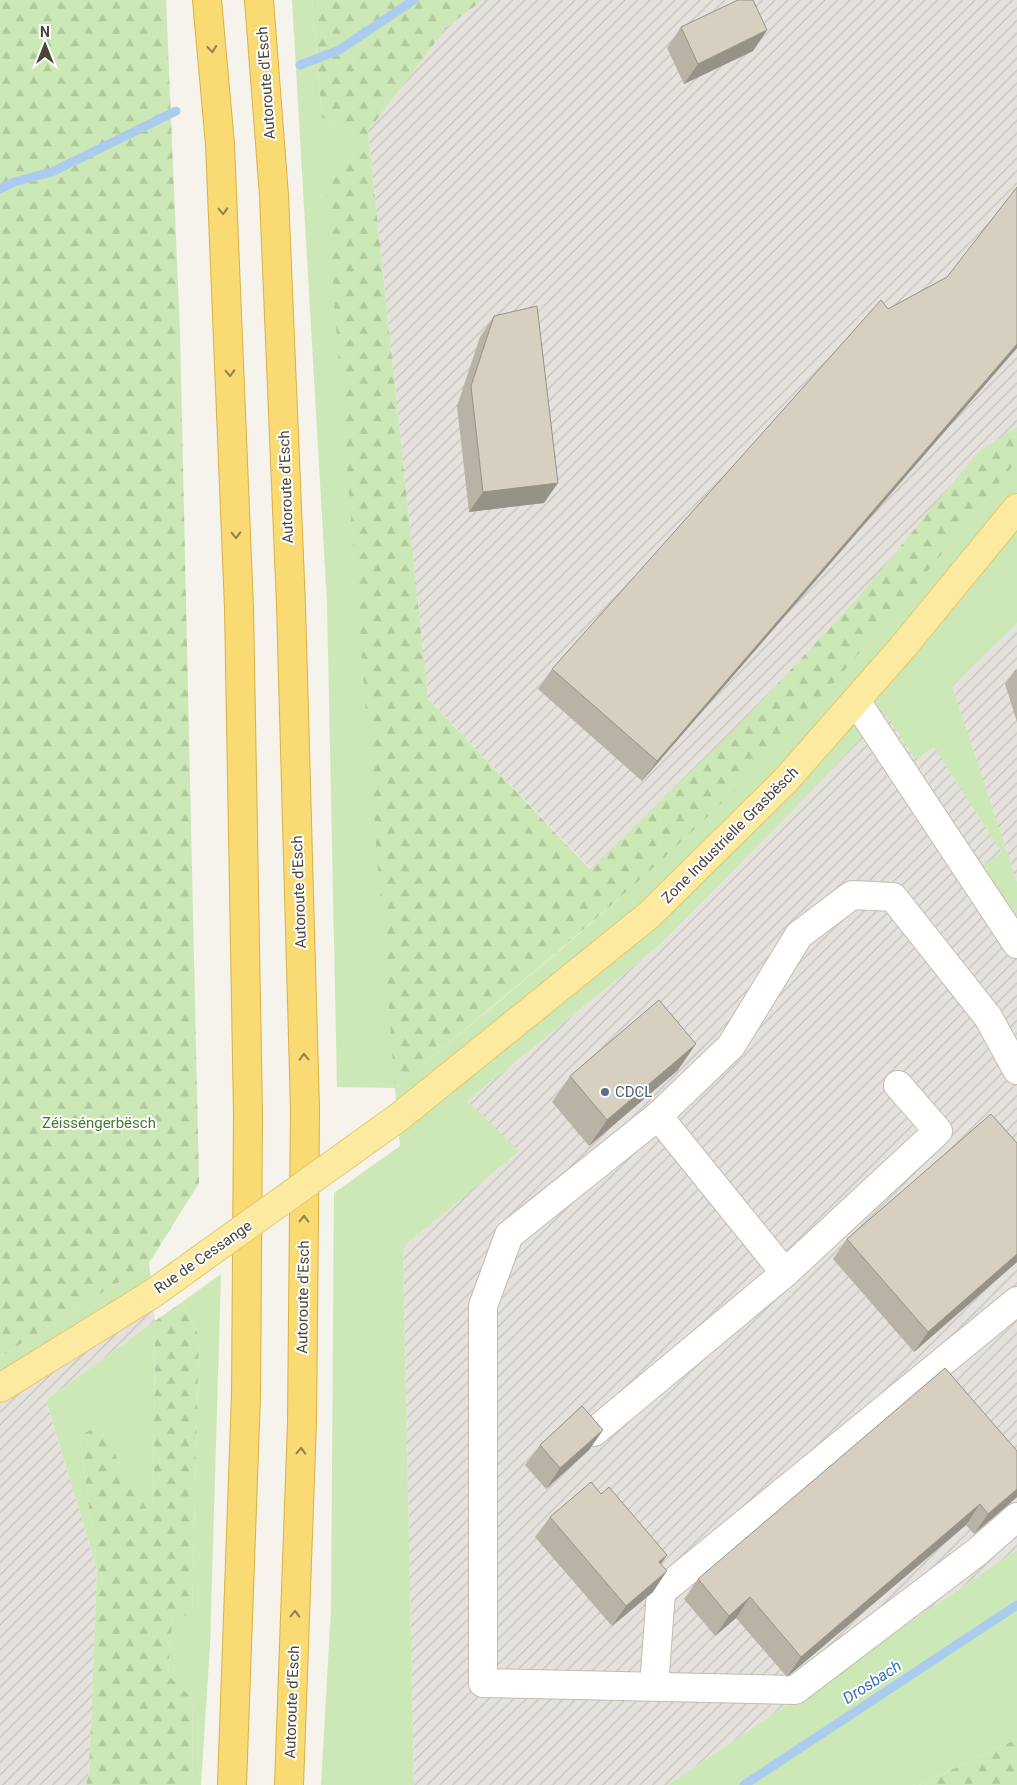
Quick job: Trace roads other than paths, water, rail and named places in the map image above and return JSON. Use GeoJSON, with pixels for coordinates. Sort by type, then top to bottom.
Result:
{"type":"FeatureCollection","features":[{"type":"Feature","properties":{"kind":"highway"},"geometry":{"type":"LineString","coordinates":[[207,0],[220,144],[239,608],[247,1095],[246,1395],[232,1785]]}},
{"type":"Feature","properties":{"kind":"highway","name":"Autoroute d'Esch"},"geometry":{"type":"LineString","coordinates":[[259,0],[276,225],[291,605],[306,1110],[302,1422],[288,1785]]}},
{"type":"Feature","properties":{"kind":"main road","name":"Zone Industrielle Grasbësch"},"geometry":{"type":"LineString","coordinates":[[399,1117],[649,915],[785,781],[856,701],[1017,508]]}},
{"type":"Feature","properties":{"kind":"main road","name":"Rue de Cessange"},"geometry":{"type":"LineString","coordinates":[[0,1388],[152,1294],[399,1117]]}},
{"type":"Feature","properties":{"kind":"lane"},"geometry":{"type":"LineString","coordinates":[[856,701],[1017,944]]}},
{"type":"Feature","properties":{"kind":"lane"},"geometry":{"type":"LineString","coordinates":[[1017,1070],[988,1017],[893,897],[852,895],[799,935],[731,1046],[658,1116],[509,1235],[483,1306],[483,1683],[795,1690],[977,1552],[1017,1517]]}},
{"type":"Feature","properties":{"kind":"lane"},"geometry":{"type":"LineString","coordinates":[[594,1432],[785,1273],[938,1131],[898,1085]]}},
{"type":"Feature","properties":{"kind":"lane"},"geometry":{"type":"LineString","coordinates":[[658,1116],[785,1273]]}},
{"type":"Feature","properties":{"kind":"lane"},"geometry":{"type":"LineString","coordinates":[[654,1686],[661,1592],[1017,1301]]}},
{"type":"Feature","properties":{"kind":"waterway"},"geometry":{"type":"LineString","coordinates":[[300,65],[339,50],[414,0]]}},
{"type":"Feature","properties":{"kind":"waterway"},"geometry":{"type":"LineString","coordinates":[[0,189],[14,182],[52,172],[176,111]]}},
{"type":"Feature","properties":{"kind":"waterway","name":"Drosbach"},"geometry":{"type":"LineString","coordinates":[[744,1785],[1017,1605]]}},
{"type":"Feature","properties":{"kind":"place","name":"CDCL"},"geometry":{"type":"Point","coordinates":[605,1092]}},
{"type":"Feature","properties":{"kind":"park label","name":"Zéisséngerbësch"},"geometry":{"type":"Point","coordinates":[99,1123]}}]}
